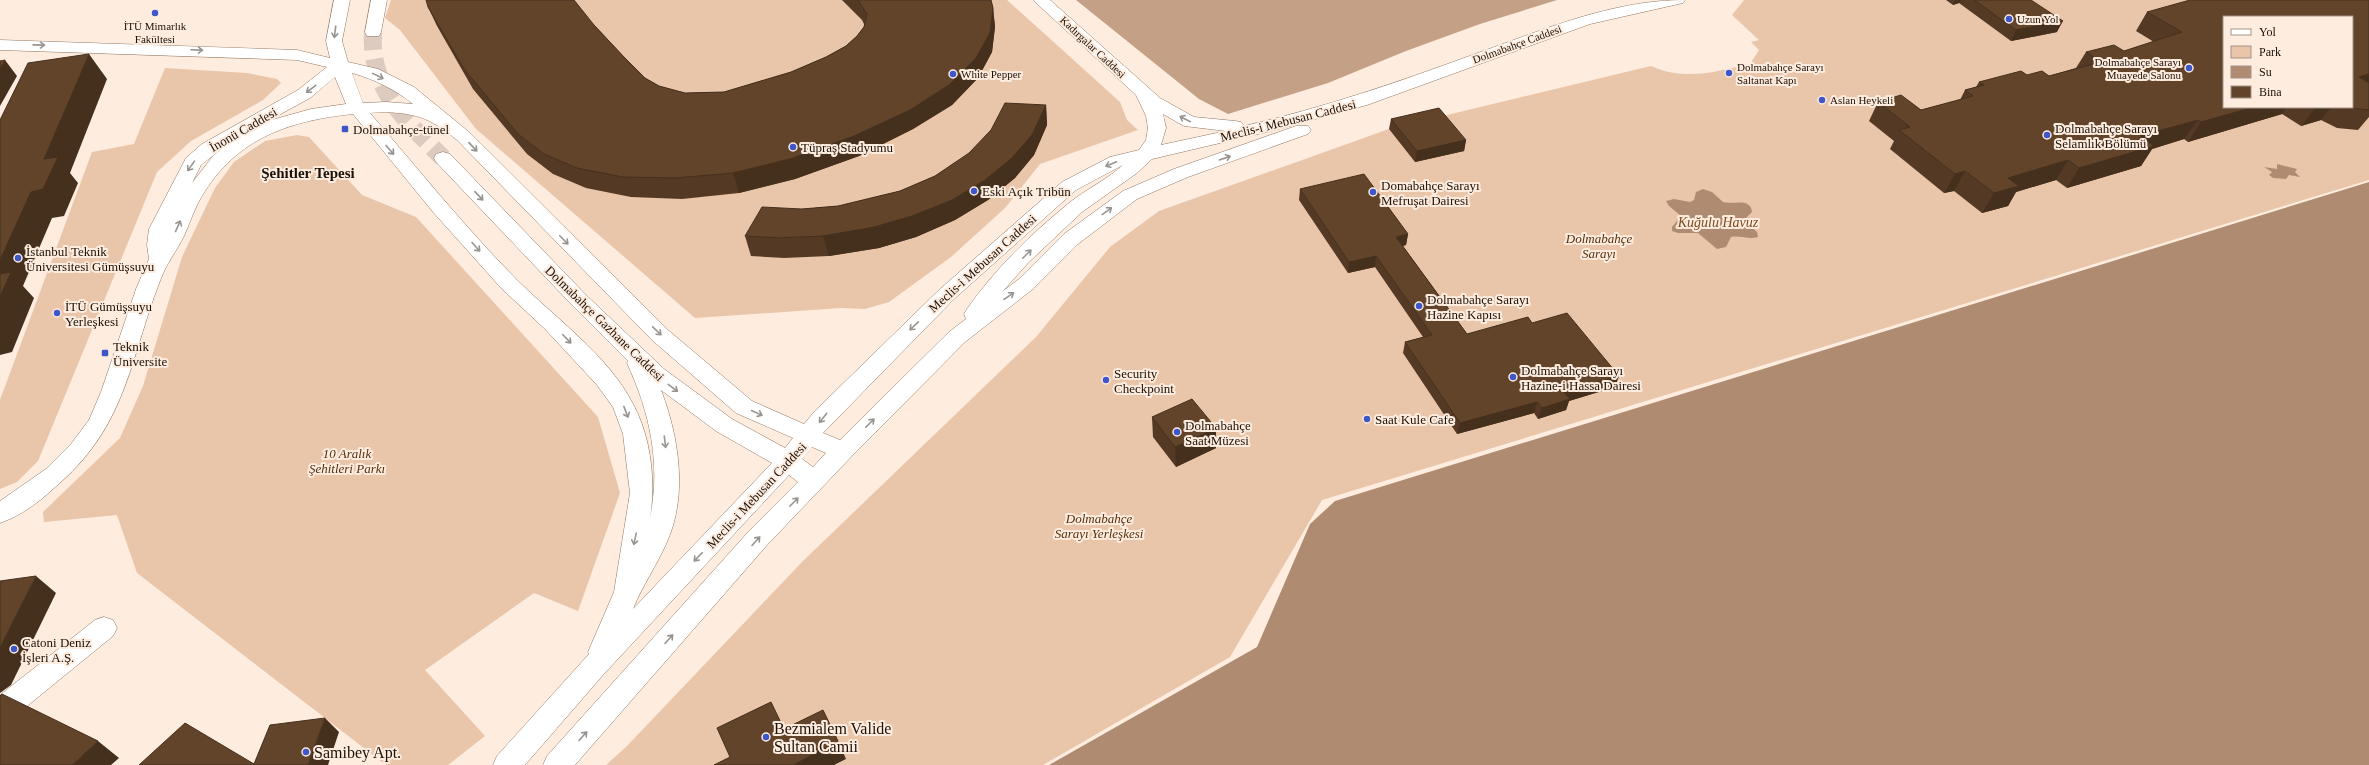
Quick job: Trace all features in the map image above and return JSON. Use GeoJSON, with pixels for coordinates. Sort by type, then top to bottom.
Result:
{"type":"FeatureCollection","features":[{"type":"Feature","properties":{"kind":"main road"},"geometry":{"type":"LineString","coordinates":[[342,0],[334,40],[348,91],[357,108],[440,208],[509,284],[552,324],[605,379],[623,405],[634,434],[642,493],[627,592]]}},
{"type":"Feature","properties":{"kind":"main road"},"geometry":{"type":"LineString","coordinates":[[373,32],[379,0]]}},
{"type":"Feature","properties":{"kind":"main road","name":"Kadırgalar Caddesi"},"geometry":{"type":"LineString","coordinates":[[1041,0],[1144,95],[1190,122],[1210,125],[1265,127]]}},
{"type":"Feature","properties":{"kind":"main road","name":"Dolmabahçe Caddesi"},"geometry":{"type":"LineString","coordinates":[[1361,100],[1585,20],[1676,0]]}},
{"type":"Feature","properties":{"kind":"main road"},"geometry":{"type":"LineString","coordinates":[[0,45],[297,55],[341,64],[372,73],[408,91],[425,103],[444,122],[463,136],[605,281],[702,372],[744,407],[843,451]]}},
{"type":"Feature","properties":{"kind":"main road","name":"İnonü Caddesi"},"geometry":{"type":"LineString","coordinates":[[159,260],[157,245],[159,229],[192,162],[208,148],[231,134],[304,94],[341,64]]}},
{"type":"Feature","properties":{"kind":"main road","name":"Kadırgalar Caddesi"},"geometry":{"type":"LineString","coordinates":[[1144,95],[1158,122],[1155,139],[1148,153]]}},
{"type":"Feature","properties":{"kind":"main road","name":"Meclis-i Mebusan Caddesi"},"geometry":{"type":"LineString","coordinates":[[509,761],[594,667],[788,461],[810,436],[823,417],[894,345],[987,256],[1069,186],[1092,172],[1118,161],[1265,127],[1361,100]]}},
{"type":"Feature","properties":{"kind":"main road","name":"Meclis-i Mebusan Caddesi"},"geometry":{"type":"LineString","coordinates":[[557,765],[759,537],[843,451],[957,337],[1026,284],[1071,239],[1130,195],[1181,173],[1303,130],[1361,100]]}},
{"type":"Feature","properties":{"kind":"main road","name":"İnonü Caddesi"},"geometry":{"type":"LineString","coordinates":[[0,513],[68,464],[97,426],[108,403],[150,280],[159,260],[171,243],[190,198],[209,169],[232,147],[261,129],[285,121],[318,113],[357,108],[393,107],[429,114],[444,122]]}},
{"type":"Feature","properties":{"kind":"main road"},"geometry":{"type":"LineString","coordinates":[[957,337],[994,286],[1046,235],[1076,207],[1126,172],[1148,153]]}},
{"type":"Feature","properties":{"kind":"main road","name":"Dolmabahçe Gazhane Caddesi"},"geometry":{"type":"LineString","coordinates":[[443,158],[558,280],[656,375],[719,421],[788,461],[814,481]]}},
{"type":"Feature","properties":{"kind":"main road"},"geometry":{"type":"LineString","coordinates":[[594,667],[627,592],[655,542],[661,525],[667,486],[668,458],[664,430],[657,406],[633,353]]}},
{"type":"Feature","properties":{"kind":"main road"},"geometry":{"type":"LineString","coordinates":[[0,711],[104,628]]}},
{"type":"Feature","properties":{"kind":"green space","name":"Tüpraş Stadyumu"},"geometry":{"type":"Polygon","coordinates":[[[391,0],[1007,0],[1120,102],[1127,120],[1138,130],[1040,164],[1005,208],[951,257],[889,302],[865,309],[841,308],[695,318],[476,129],[400,30],[385,18],[391,0]]]}},
{"type":"Feature","properties":{"kind":"green space","name":"Dolmabahçe Sarayı"},"geometry":{"type":"Polygon","coordinates":[[[1744,0],[2369,0],[2369,180],[1322,500],[1230,657],[1043,765],[606,765],[627,746],[803,561],[1036,337],[1110,247],[1159,211],[1389,129],[1651,66],[1663,71],[1700,74],[1750,64],[1759,50],[1751,42],[1759,40],[1732,15],[1744,0]]]}},
{"type":"Feature","properties":{"kind":"green space"},"geometry":{"type":"Polygon","coordinates":[[[165,68],[247,73],[277,79],[281,83],[263,100],[191,141],[157,172],[38,461],[17,482],[0,489],[0,400],[92,152],[134,144],[165,68]]]}},
{"type":"Feature","properties":{"kind":"green space","name":"10 Aralık Şehitleri Parkı"},"geometry":{"type":"Polygon","coordinates":[[[297,135],[309,137],[362,195],[416,217],[598,417],[620,493],[578,611],[534,593],[425,670],[485,736],[448,765],[386,765],[137,573],[117,515],[44,522],[43,512],[120,438],[143,386],[182,257],[215,188],[234,162],[265,141],[297,135]]]}},
{"type":"Feature","properties":{"kind":"shaded area"},"geometry":{"type":"Polygon","coordinates":[[[1076,0],[1557,0],[1480,24],[1406,51],[1328,83],[1228,114],[1199,99],[1076,0]]]}},
{"type":"Feature","properties":{"kind":"water"},"geometry":{"type":"Polygon","coordinates":[[[2277,164],[2297,169],[2295,172],[2300,177],[2289,175],[2286,179],[2273,178],[2269,175],[2272,172],[2264,167],[2277,169],[2277,164]]]}},
{"type":"Feature","properties":{"kind":"water"},"geometry":{"type":"Polygon","coordinates":[[[2369,182],[2369,765],[1049,765],[1257,647],[1310,524],[1335,501],[2369,182]]]}},
{"type":"Feature","properties":{"kind":"water","name":"Kuğulu Havuz"},"geometry":{"type":"Polygon","coordinates":[[[1703,189],[1712,192],[1723,202],[1740,202],[1751,207],[1752,212],[1744,220],[1757,232],[1758,237],[1731,237],[1726,247],[1717,249],[1698,233],[1678,233],[1672,231],[1672,227],[1681,216],[1669,206],[1666,201],[1674,199],[1690,202],[1694,200],[1696,192],[1703,189]]]}},
{"type":"Feature","properties":{"kind":"building"},"geometry":{"type":"Polygon","coordinates":[[[426,0],[574,0],[594,25],[645,78],[659,86],[685,93],[724,92],[791,72],[826,57],[846,46],[864,27],[867,14],[858,0],[991,0],[993,8],[990,33],[976,58],[949,85],[910,110],[854,136],[790,159],[733,173],[675,178],[623,177],[577,168],[544,154],[518,134],[464,69],[428,7],[426,0]]]}},
{"type":"Feature","properties":{"kind":"building"},"geometry":{"type":"Polygon","coordinates":[[[1974,0],[2031,0],[2063,21],[2016,30],[1974,0]]]}},
{"type":"Feature","properties":{"kind":"building"},"geometry":{"type":"Polygon","coordinates":[[[2190,0],[2369,0],[2369,74],[2359,77],[2369,83],[2369,110],[2352,108],[2353,16],[2223,16],[2223,108],[2250,108],[2201,122],[2198,120],[2140,136],[2154,146],[2079,168],[2068,160],[2008,178],[2019,186],[1994,193],[1965,171],[1955,174],[1918,145],[1899,130],[1910,127],[1878,102],[1901,95],[1921,110],[1973,96],[1965,90],[1984,85],[1979,82],[2021,71],[2027,75],[2042,71],[2049,76],[2101,62],[2086,52],[2114,45],[2124,51],[2182,32],[2147,12],[2190,0]]]}},
{"type":"Feature","properties":{"kind":"building"},"geometry":{"type":"Polygon","coordinates":[[[89,54],[44,159],[58,157],[43,189],[31,192],[0,260],[0,120],[28,63],[89,54]]]}},
{"type":"Feature","properties":{"kind":"building"},"geometry":{"type":"Polygon","coordinates":[[[5,60],[0,69],[0,61],[5,60]]]}},
{"type":"Feature","properties":{"kind":"building"},"geometry":{"type":"Polygon","coordinates":[[[1005,103],[1046,105],[1032,135],[1012,158],[985,180],[952,200],[912,216],[874,227],[823,236],[778,238],[745,236],[762,207],[802,209],[838,206],[900,191],[935,176],[969,153],[991,130],[1005,103]]]}},
{"type":"Feature","properties":{"kind":"building"},"geometry":{"type":"Polygon","coordinates":[[[1439,108],[1466,140],[1417,151],[1391,119],[1439,108]]]}},
{"type":"Feature","properties":{"kind":"building"},"geometry":{"type":"Polygon","coordinates":[[[1364,174],[1408,234],[1396,237],[1467,334],[1528,317],[1532,323],[1567,313],[1619,376],[1564,392],[1570,399],[1542,408],[1537,402],[1460,423],[1405,342],[1432,335],[1376,256],[1349,262],[1300,189],[1364,174]]]}},
{"type":"Feature","properties":{"kind":"building"},"geometry":{"type":"Polygon","coordinates":[[[11,272],[0,297],[0,274],[11,272]]]}},
{"type":"Feature","properties":{"kind":"building"},"geometry":{"type":"Polygon","coordinates":[[[1192,399],[1216,428],[1175,447],[1152,417],[1192,399]]]}},
{"type":"Feature","properties":{"kind":"building"},"geometry":{"type":"Polygon","coordinates":[[[36,576],[0,647],[0,581],[36,576]]]}},
{"type":"Feature","properties":{"kind":"building"},"geometry":{"type":"Polygon","coordinates":[[[2,694],[98,741],[72,765],[0,765],[0,696],[2,694]]]}},
{"type":"Feature","properties":{"kind":"building"},"geometry":{"type":"Polygon","coordinates":[[[771,702],[784,729],[823,710],[838,741],[793,765],[714,765],[730,757],[717,728],[771,702]]]}},
{"type":"Feature","properties":{"kind":"building"},"geometry":{"type":"Polygon","coordinates":[[[325,718],[308,765],[139,765],[185,723],[254,764],[270,725],[325,718]]]}},
{"type":"Feature","properties":{"kind":"tunnel"},"geometry":{"type":"LineString","coordinates":[[373,32],[373,52],[377,70],[384,87],[404,117],[443,158]]}},
{"type":"Feature","properties":{"kind":"place","name":"İTÜ Mimarlık Fakültesi"},"geometry":{"type":"Point","coordinates":[155,13]}},
{"type":"Feature","properties":{"kind":"place","name":"Uzun Yol"},"geometry":{"type":"Point","coordinates":[2009,19]}},
{"type":"Feature","properties":{"kind":"place","name":"Dolmabahçe Sarayı Muayede Salonu"},"geometry":{"type":"Point","coordinates":[2189,68]}},
{"type":"Feature","properties":{"kind":"place","name":"Dolmabahçe Sarayı Saltanat Kapı"},"geometry":{"type":"Point","coordinates":[1729,73]}},
{"type":"Feature","properties":{"kind":"place","name":"White Pepper"},"geometry":{"type":"Point","coordinates":[953,74]}},
{"type":"Feature","properties":{"kind":"place","name":"Aslan Heykeli"},"geometry":{"type":"Point","coordinates":[1822,100]}},
{"type":"Feature","properties":{"kind":"place","name":"Dolmabahçe-tünel"},"geometry":{"type":"Point","coordinates":[345,129]}},
{"type":"Feature","properties":{"kind":"place","name":"Dolmabahçe Sarayı Selamlık Bölümü"},"geometry":{"type":"Point","coordinates":[2047,135]}},
{"type":"Feature","properties":{"kind":"place","name":"Tüpraş Stadyumu"},"geometry":{"type":"Point","coordinates":[793,147]}},
{"type":"Feature","properties":{"kind":"place","name":"Eski Açık Tribün"},"geometry":{"type":"Point","coordinates":[974,191]}},
{"type":"Feature","properties":{"kind":"place","name":"Domabahçe Sarayı Mefruşat Dairesi"},"geometry":{"type":"Point","coordinates":[1373,192]}},
{"type":"Feature","properties":{"kind":"place","name":"İstanbul Teknik Üniversitesi Gümüşsuyu"},"geometry":{"type":"Point","coordinates":[18,258]}},
{"type":"Feature","properties":{"kind":"place","name":"Dolmabahçe Sarayı Hazine Kapısı"},"geometry":{"type":"Point","coordinates":[1419,306]}},
{"type":"Feature","properties":{"kind":"place","name":"İTÜ Gümüşsuyu Yerleşkesi"},"geometry":{"type":"Point","coordinates":[57,313]}},
{"type":"Feature","properties":{"kind":"place","name":"Teknik Üniversite"},"geometry":{"type":"Point","coordinates":[105,353]}},
{"type":"Feature","properties":{"kind":"place","name":"Dolmabahçe Sarayı Hazine-i Hassa Dairesi"},"geometry":{"type":"Point","coordinates":[1513,377]}},
{"type":"Feature","properties":{"kind":"place","name":"Security Checkpoint"},"geometry":{"type":"Point","coordinates":[1106,380]}},
{"type":"Feature","properties":{"kind":"place","name":"Saat Kule Cafe"},"geometry":{"type":"Point","coordinates":[1367,419]}},
{"type":"Feature","properties":{"kind":"place","name":"Dolmabahçe Saat Müzesi"},"geometry":{"type":"Point","coordinates":[1177,432]}},
{"type":"Feature","properties":{"kind":"place","name":"Catoni Deniz İşleri A.Ş."},"geometry":{"type":"Point","coordinates":[14,649]}},
{"type":"Feature","properties":{"kind":"place","name":"Bezmialem Valide Sultan Camii"},"geometry":{"type":"Point","coordinates":[766,737]}},
{"type":"Feature","properties":{"kind":"place","name":"Samibey Apt."},"geometry":{"type":"Point","coordinates":[306,752]}},
{"type":"Feature","properties":{"kind":"district","name":"Şehitler Tepesi"},"geometry":{"type":"Point","coordinates":[308,173]}},
{"type":"Feature","properties":{"kind":"park label","name":"Dolmabahçe Sarayı Yerleşkesi"},"geometry":{"type":"Point","coordinates":[1099,526]}}]}
